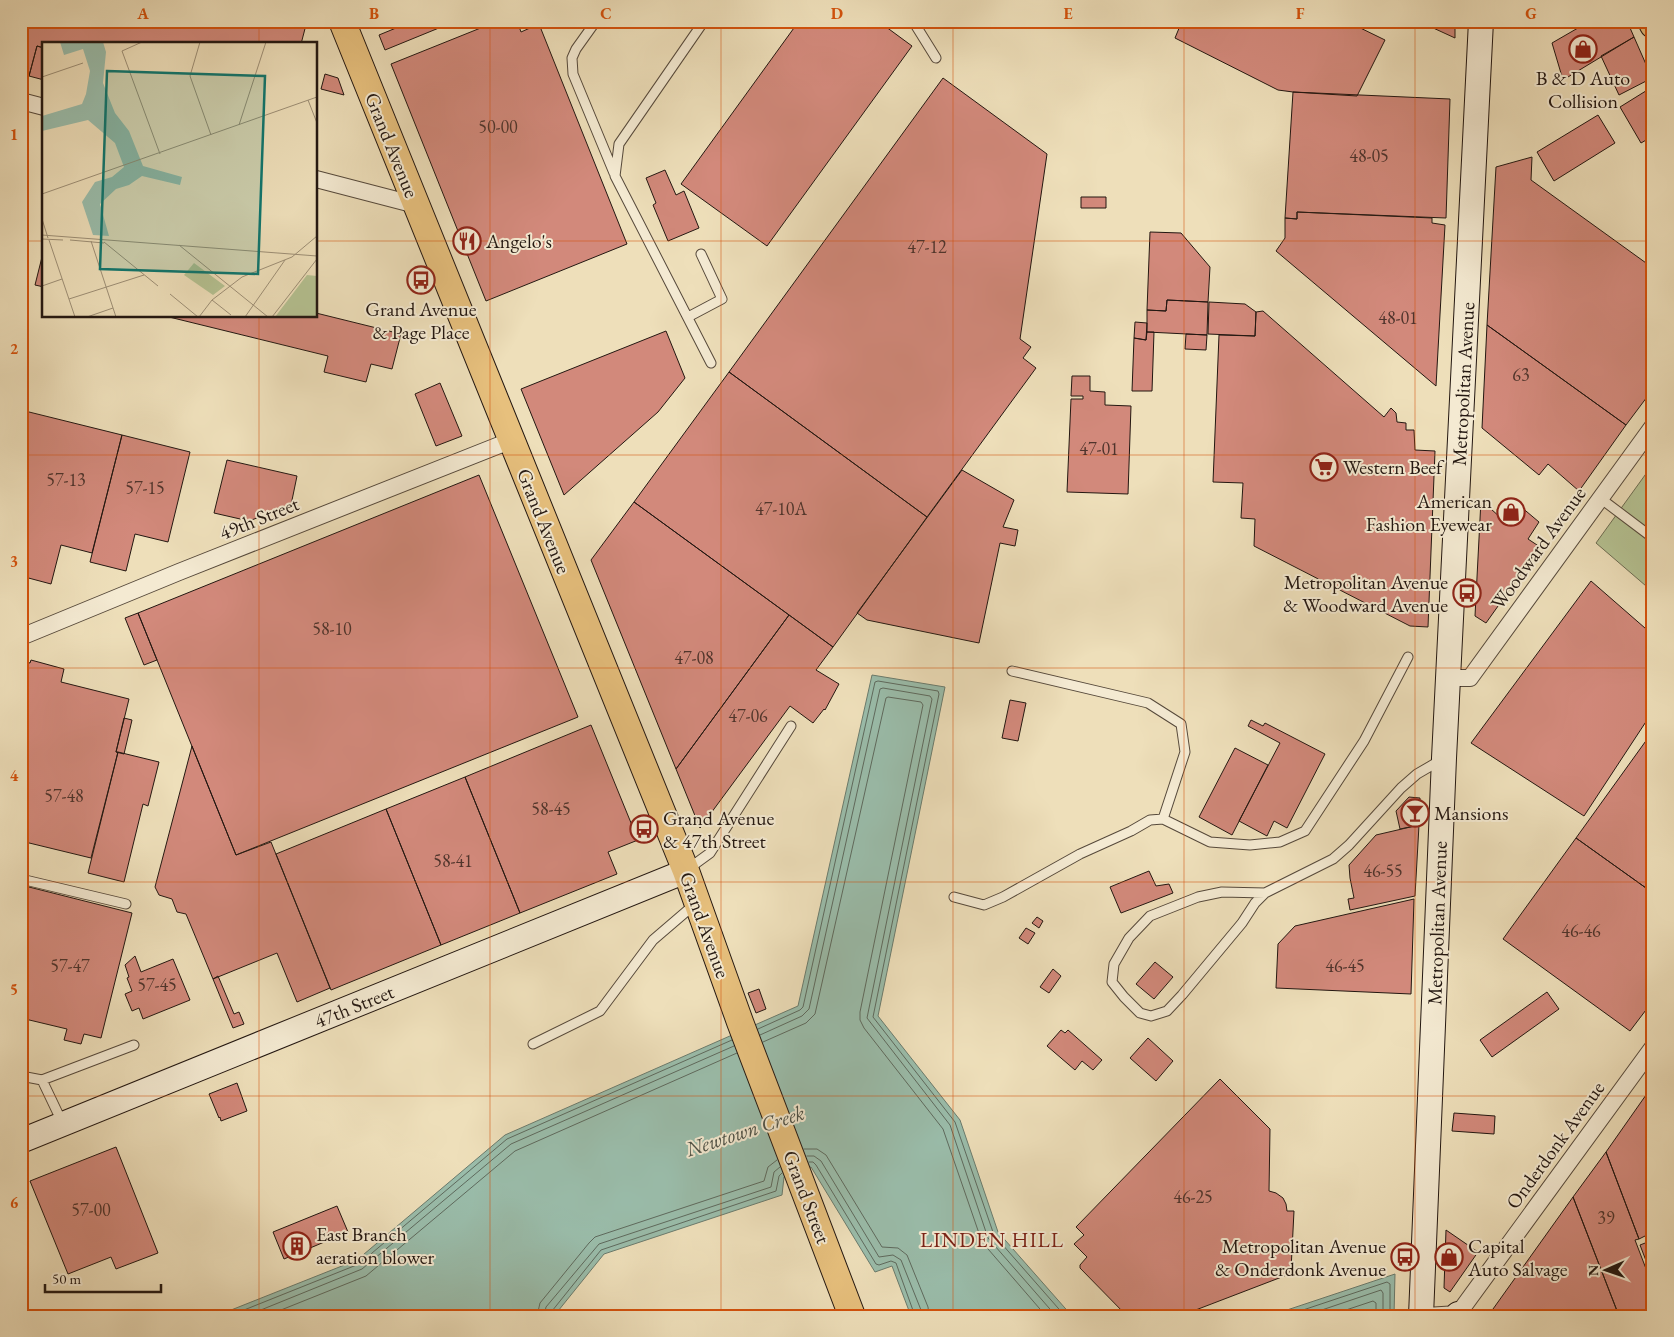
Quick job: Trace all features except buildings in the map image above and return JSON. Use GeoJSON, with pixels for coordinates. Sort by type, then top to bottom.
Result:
{"type":"FeatureCollection","features":[{"type":"Feature","properties":{"kind":"main road","name":"Grand Avenue"},"geometry":{"type":"LineString","coordinates":[[342,21],[686,871],[740,1022]]}},
{"type":"Feature","properties":{"kind":"main road","name":"Metropolitan Avenue"},"geometry":{"type":"LineString","coordinates":[[1421,1316],[1444,758],[1481,21]]}},
{"type":"Feature","properties":{"kind":"main road"},"geometry":{"type":"LineString","coordinates":[[1651,21],[1653,25]]}},
{"type":"Feature","properties":{"kind":"main road","name":"47th Street"},"geometry":{"type":"LineString","coordinates":[[21,1141],[686,871]]}},
{"type":"Feature","properties":{"kind":"main road","name":"Grand Street"},"geometry":{"type":"LineString","coordinates":[[740,1022],[852,1316]]}},
{"type":"Feature","properties":{"kind":"street"},"geometry":{"type":"LineString","coordinates":[[21,101],[42,106]]}},
{"type":"Feature","properties":{"kind":"street"},"geometry":{"type":"LineString","coordinates":[[318,180],[416,205]]}},
{"type":"Feature","properties":{"kind":"street","name":"Woodward Avenue"},"geometry":{"type":"LineString","coordinates":[[1448,678],[1470,678],[1653,426]]}},
{"type":"Feature","properties":{"kind":"street","name":"49th Street"},"geometry":{"type":"LineString","coordinates":[[21,637],[512,440]]}},
{"type":"Feature","properties":{"kind":"street","name":"Onderdonk Avenue"},"geometry":{"type":"LineString","coordinates":[[1426,1316],[1458,1315],[1653,1047]]}},
{"type":"Feature","properties":{"kind":"lane"},"geometry":{"type":"LineString","coordinates":[[596,21],[576,49],[572,58],[573,74],[616,176],[711,363]]}},
{"type":"Feature","properties":{"kind":"lane"},"geometry":{"type":"LineString","coordinates":[[616,176],[619,144],[704,21]]}},
{"type":"Feature","properties":{"kind":"lane"},"geometry":{"type":"LineString","coordinates":[[913,21],[936,58]]}},
{"type":"Feature","properties":{"kind":"lane"},"geometry":{"type":"LineString","coordinates":[[688,318],[722,299],[701,254]]}},
{"type":"Feature","properties":{"kind":"lane"},"geometry":{"type":"LineString","coordinates":[[1600,498],[1653,538]]}},
{"type":"Feature","properties":{"kind":"lane"},"geometry":{"type":"LineString","coordinates":[[954,897],[984,905],[1003,897],[1080,854],[1131,831],[1150,820],[1163,819],[1210,842],[1218,843],[1250,845],[1280,842],[1305,831],[1364,741],[1408,657]]}},
{"type":"Feature","properties":{"kind":"lane"},"geometry":{"type":"LineString","coordinates":[[1012,670],[1148,703],[1181,724],[1185,752],[1163,819]]}},
{"type":"Feature","properties":{"kind":"lane"},"geometry":{"type":"LineString","coordinates":[[686,871],[710,853],[791,726]]}},
{"type":"Feature","properties":{"kind":"lane"},"geometry":{"type":"LineString","coordinates":[[1265,894],[1222,892],[1198,897],[1150,916],[1128,938],[1114,964],[1112,982],[1124,998],[1140,1013],[1151,1016],[1167,1011],[1242,923],[1255,903],[1265,894],[1333,859],[1349,845],[1401,788],[1417,774],[1444,758]]}},
{"type":"Feature","properties":{"kind":"lane"},"geometry":{"type":"LineString","coordinates":[[21,879],[126,904]]}},
{"type":"Feature","properties":{"kind":"lane"},"geometry":{"type":"LineString","coordinates":[[533,1044],[600,1011],[652,940],[697,902]]}},
{"type":"Feature","properties":{"kind":"lane"},"geometry":{"type":"LineString","coordinates":[[21,1076],[42,1080],[134,1045]]}},
{"type":"Feature","properties":{"kind":"lane"},"geometry":{"type":"LineString","coordinates":[[42,1080],[63,1124]]}},
{"type":"Feature","properties":{"kind":"shaded area"},"geometry":{"type":"Polygon","coordinates":[[[1653,464],[1653,592],[1596,543],[1653,464]]]}},
{"type":"Feature","properties":{"kind":"water","name":"Newtown Creek"},"geometry":{"type":"Polygon","coordinates":[[[872,675],[945,687],[878,1016],[960,1120],[998,1232],[1072,1316],[911,1316],[892,1266],[875,1272],[811,1167],[784,1177],[782,1195],[604,1254],[554,1316],[216,1316],[357,1260],[505,1135],[798,1006],[872,675]]]}},
{"type":"Feature","properties":{"kind":"water"},"geometry":{"type":"Polygon","coordinates":[[[1395,1274],[1394,1316],[1269,1316],[1395,1274]]]}},
{"type":"Feature","properties":{"kind":"place","name":"B & D Auto Collision"},"geometry":{"type":"Point","coordinates":[1583,49]}},
{"type":"Feature","properties":{"kind":"place","name":"Angelo's"},"geometry":{"type":"Point","coordinates":[467,241]}},
{"type":"Feature","properties":{"kind":"place","name":"Grand Avenue & Page Place"},"geometry":{"type":"Point","coordinates":[421,280]}},
{"type":"Feature","properties":{"kind":"place","name":"Western Beef"},"geometry":{"type":"Point","coordinates":[1324,467]}},
{"type":"Feature","properties":{"kind":"place","name":"American Fashion Eyewear"},"geometry":{"type":"Point","coordinates":[1511,512]}},
{"type":"Feature","properties":{"kind":"place","name":"Metropolitan Avenue & Woodward Avenue"},"geometry":{"type":"Point","coordinates":[1467,593]}},
{"type":"Feature","properties":{"kind":"place","name":"Mansions"},"geometry":{"type":"Point","coordinates":[1415,813]}},
{"type":"Feature","properties":{"kind":"place","name":"Grand Avenue & 47th Street"},"geometry":{"type":"Point","coordinates":[644,829]}},
{"type":"Feature","properties":{"kind":"place","name":"East Branch aeration blower"},"geometry":{"type":"Point","coordinates":[297,1246]}},
{"type":"Feature","properties":{"kind":"place","name":"Metropolitan Avenue & Onderdonk Avenue"},"geometry":{"type":"Point","coordinates":[1405,1257]}},
{"type":"Feature","properties":{"kind":"place","name":"Capital Auto Salvage"},"geometry":{"type":"Point","coordinates":[1449,1257]}},
{"type":"Feature","properties":{"kind":"district","name":"LINDEN HILL"},"geometry":{"type":"Point","coordinates":[992,1240]}}]}
